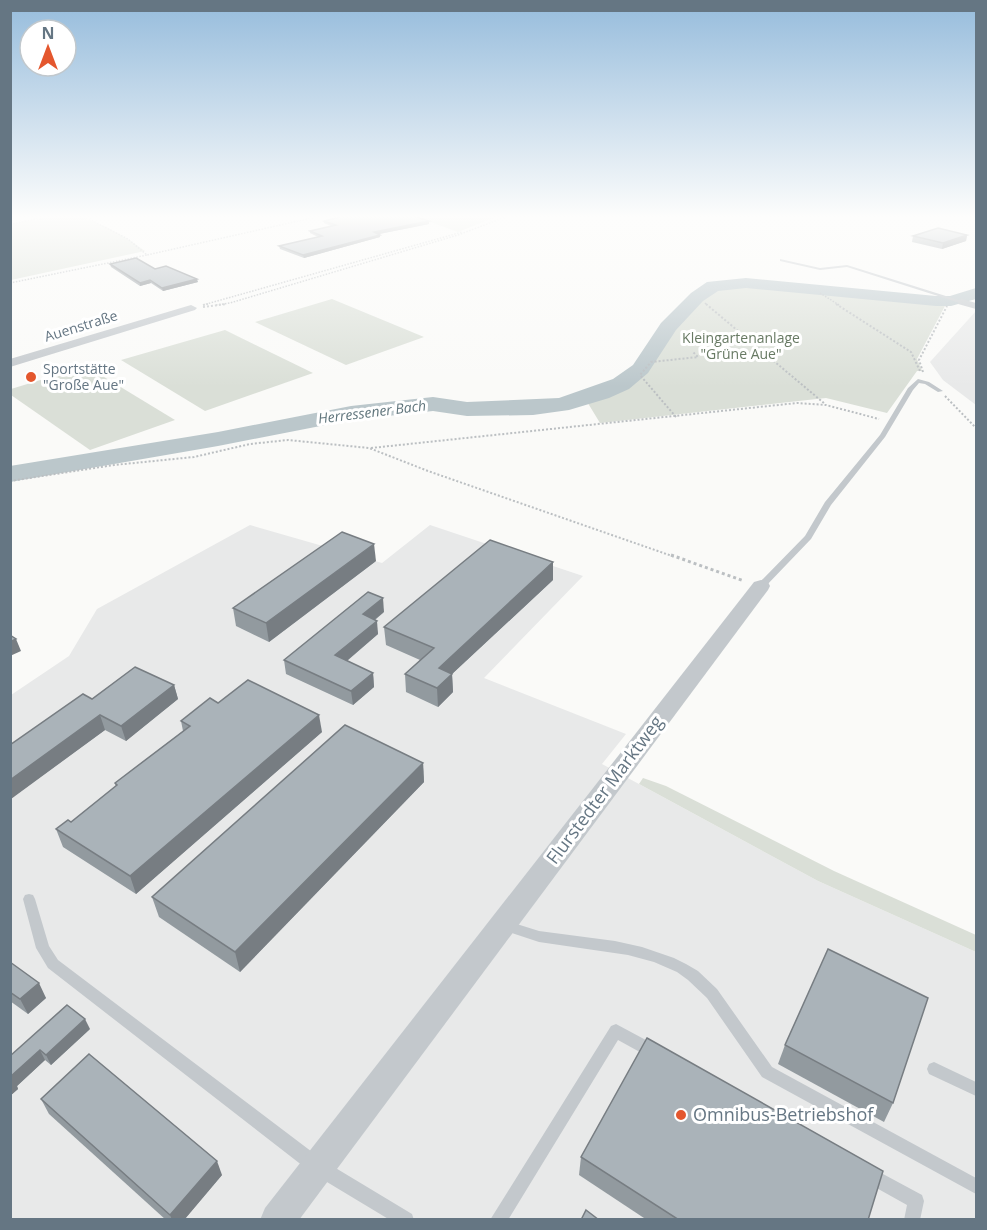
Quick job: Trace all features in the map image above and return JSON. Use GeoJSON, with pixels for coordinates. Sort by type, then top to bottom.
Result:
{"type":"FeatureCollection","features":[{"type":"Feature","properties":{"kind":"street","name":"Auenstraße"},"geometry":{"type":"LineString","coordinates":[[10,363],[191,308]]}},
{"type":"Feature","properties":{"kind":"street","name":"Flurstedter Marktweg"},"geometry":{"type":"LineString","coordinates":[[277,1220],[761,586]]}},
{"type":"Feature","properties":{"kind":"lane"},"geometry":{"type":"LineString","coordinates":[[867,272],[968,304]]}},
{"type":"Feature","properties":{"kind":"lane","name":"Flurstedter Marktweg"},"geometry":{"type":"LineString","coordinates":[[761,586],[808,537],[828,504],[883,436],[910,389],[918,381],[927,383],[940,391]]}},
{"type":"Feature","properties":{"kind":"lane"},"geometry":{"type":"LineString","coordinates":[[29,899],[43,948],[53,964],[318,1167],[405,1220]]}},
{"type":"Feature","properties":{"kind":"lane"},"geometry":{"type":"LineString","coordinates":[[503,925],[522,934],[617,947],[664,959],[701,982],[726,1012],[745,1044],[766,1072],[976,1186]]}},
{"type":"Feature","properties":{"kind":"lane"},"geometry":{"type":"LineString","coordinates":[[498,1220],[616,1031],[668,1060]]}},
{"type":"Feature","properties":{"kind":"lane"},"geometry":{"type":"LineString","coordinates":[[933,1069],[976,1089]]}},
{"type":"Feature","properties":{"kind":"lane"},"geometry":{"type":"LineString","coordinates":[[854,1166],[916,1201],[912,1220]]}},
{"type":"Feature","properties":{"kind":"path"},"geometry":{"type":"LineString","coordinates":[[10,283],[62,272]]}},
{"type":"Feature","properties":{"kind":"path"},"geometry":{"type":"LineString","coordinates":[[191,308],[316,272]]}},
{"type":"Feature","properties":{"kind":"path"},"geometry":{"type":"LineString","coordinates":[[191,308],[230,303],[333,272]]}},
{"type":"Feature","properties":{"kind":"path"},"geometry":{"type":"LineString","coordinates":[[820,294],[911,352],[921,373],[924,371],[919,360],[948,304],[968,304]]}},
{"type":"Feature","properties":{"kind":"path"},"geometry":{"type":"LineString","coordinates":[[705,303],[826,405]]}},
{"type":"Feature","properties":{"kind":"path"},"geometry":{"type":"LineString","coordinates":[[676,417],[640,375],[651,362],[698,357],[693,352]]}},
{"type":"Feature","properties":{"kind":"path"},"geometry":{"type":"LineString","coordinates":[[940,391],[976,428]]}},
{"type":"Feature","properties":{"kind":"path"},"geometry":{"type":"LineString","coordinates":[[10,481],[114,465],[194,457],[260,443],[288,440],[369,448],[402,446],[797,403],[826,405],[876,417],[888,424]]}},
{"type":"Feature","properties":{"kind":"path"},"geometry":{"type":"LineString","coordinates":[[369,448],[428,471],[761,586]]}},
{"type":"Feature","properties":{"kind":"shaded area"},"geometry":{"type":"Polygon","coordinates":[[[976,311],[976,405],[943,380],[930,362],[976,311]]]}},
{"type":"Feature","properties":{"kind":"shaded area"},"geometry":{"type":"Polygon","coordinates":[[[250,525],[382,563],[430,525],[583,576],[484,678],[626,734],[602,764],[818,881],[976,952],[976,1219],[11,1220],[11,695],[69,656],[97,609],[250,525]]]}},
{"type":"Feature","properties":{"kind":"green space"},"geometry":{"type":"Polygon","coordinates":[[[11,272],[46,272],[11,280],[11,272]]]}},
{"type":"Feature","properties":{"kind":"green space","name":"Kleingartenanlage \"Grüne Aue\""},"geometry":{"type":"Polygon","coordinates":[[[731,285],[752,285],[946,304],[917,359],[922,371],[917,371],[887,413],[826,398],[600,423],[586,400],[621,384],[641,369],[668,327],[697,297],[731,285]]]}},
{"type":"Feature","properties":{"kind":"green space"},"geometry":{"type":"Polygon","coordinates":[[[332,299],[424,337],[346,365],[255,322],[332,299]]]}},
{"type":"Feature","properties":{"kind":"green space"},"geometry":{"type":"Polygon","coordinates":[[[225,330],[313,373],[205,411],[121,360],[225,330]]]}},
{"type":"Feature","properties":{"kind":"green space"},"geometry":{"type":"Polygon","coordinates":[[[86,366],[175,420],[90,450],[11,395],[11,389],[86,366]]]}},
{"type":"Feature","properties":{"kind":"green space"},"geometry":{"type":"Polygon","coordinates":[[[643,778],[666,786],[834,871],[976,935],[976,952],[818,881],[639,784],[643,778]]]}},
{"type":"Feature","properties":{"kind":"building"},"geometry":{"type":"Polygon","coordinates":[[[123,272],[181,272],[197,279],[162,288],[150,280],[140,283],[123,272]]]}},
{"type":"Feature","properties":{"kind":"building"},"geometry":{"type":"Polygon","coordinates":[[[342,532],[374,544],[266,623],[233,608],[342,532]]]}},
{"type":"Feature","properties":{"kind":"building"},"geometry":{"type":"Polygon","coordinates":[[[490,540],[553,562],[439,668],[452,674],[437,688],[405,674],[434,648],[384,627],[490,540]]]}},
{"type":"Feature","properties":{"kind":"building"},"geometry":{"type":"Polygon","coordinates":[[[368,592],[383,598],[363,614],[377,621],[335,655],[373,673],[351,691],[284,660],[368,592]]]}},
{"type":"Feature","properties":{"kind":"building"},"geometry":{"type":"Polygon","coordinates":[[[135,667],[174,685],[121,726],[100,715],[10,780],[10,745],[83,694],[92,699],[135,667]]]}},
{"type":"Feature","properties":{"kind":"building"},"geometry":{"type":"Polygon","coordinates":[[[248,680],[319,715],[130,876],[56,829],[68,820],[71,822],[117,785],[115,783],[190,726],[181,721],[210,698],[218,703],[248,680]]]}},
{"type":"Feature","properties":{"kind":"building"},"geometry":{"type":"Polygon","coordinates":[[[345,725],[423,763],[235,952],[152,897],[345,725]]]}},
{"type":"Feature","properties":{"kind":"building"},"geometry":{"type":"Polygon","coordinates":[[[828,949],[928,998],[893,1103],[785,1045],[828,949]]]}},
{"type":"Feature","properties":{"kind":"building"},"geometry":{"type":"Polygon","coordinates":[[[10,962],[39,983],[20,999],[10,992],[10,962]]]}},
{"type":"Feature","properties":{"kind":"building"},"geometry":{"type":"Polygon","coordinates":[[[67,1005],[85,1019],[46,1055],[40,1050],[10,1077],[10,1056],[67,1005]]]}},
{"type":"Feature","properties":{"kind":"building","name":"Omnibus-Betriebshof"},"geometry":{"type":"Polygon","coordinates":[[[647,1038],[883,1171],[868,1220],[679,1220],[581,1157],[647,1038]]]}},
{"type":"Feature","properties":{"kind":"building"},"geometry":{"type":"Polygon","coordinates":[[[89,1054],[217,1161],[170,1215],[41,1099],[89,1054]]]}},
{"type":"Feature","properties":{"kind":"building"},"geometry":{"type":"Polygon","coordinates":[[[586,1210],[599,1220],[581,1220],[586,1210]]]}},
{"type":"Feature","properties":{"kind":"waterway","name":"Herressener Bach"},"geometry":{"type":"LineString","coordinates":[[10,474],[218,439],[351,413],[433,404],[467,409],[533,408],[561,405],[601,393],[621,384],[641,369],[668,327],[697,297],[713,286],[746,283],[936,301],[951,301],[976,293]]}},
{"type":"Feature","properties":{"kind":"place","name":"Sportstätte \"Große Aue\""},"geometry":{"type":"Point","coordinates":[31,377]}},
{"type":"Feature","properties":{"kind":"place","name":"Omnibus-Betriebshof"},"geometry":{"type":"Point","coordinates":[681,1115]}}]}
